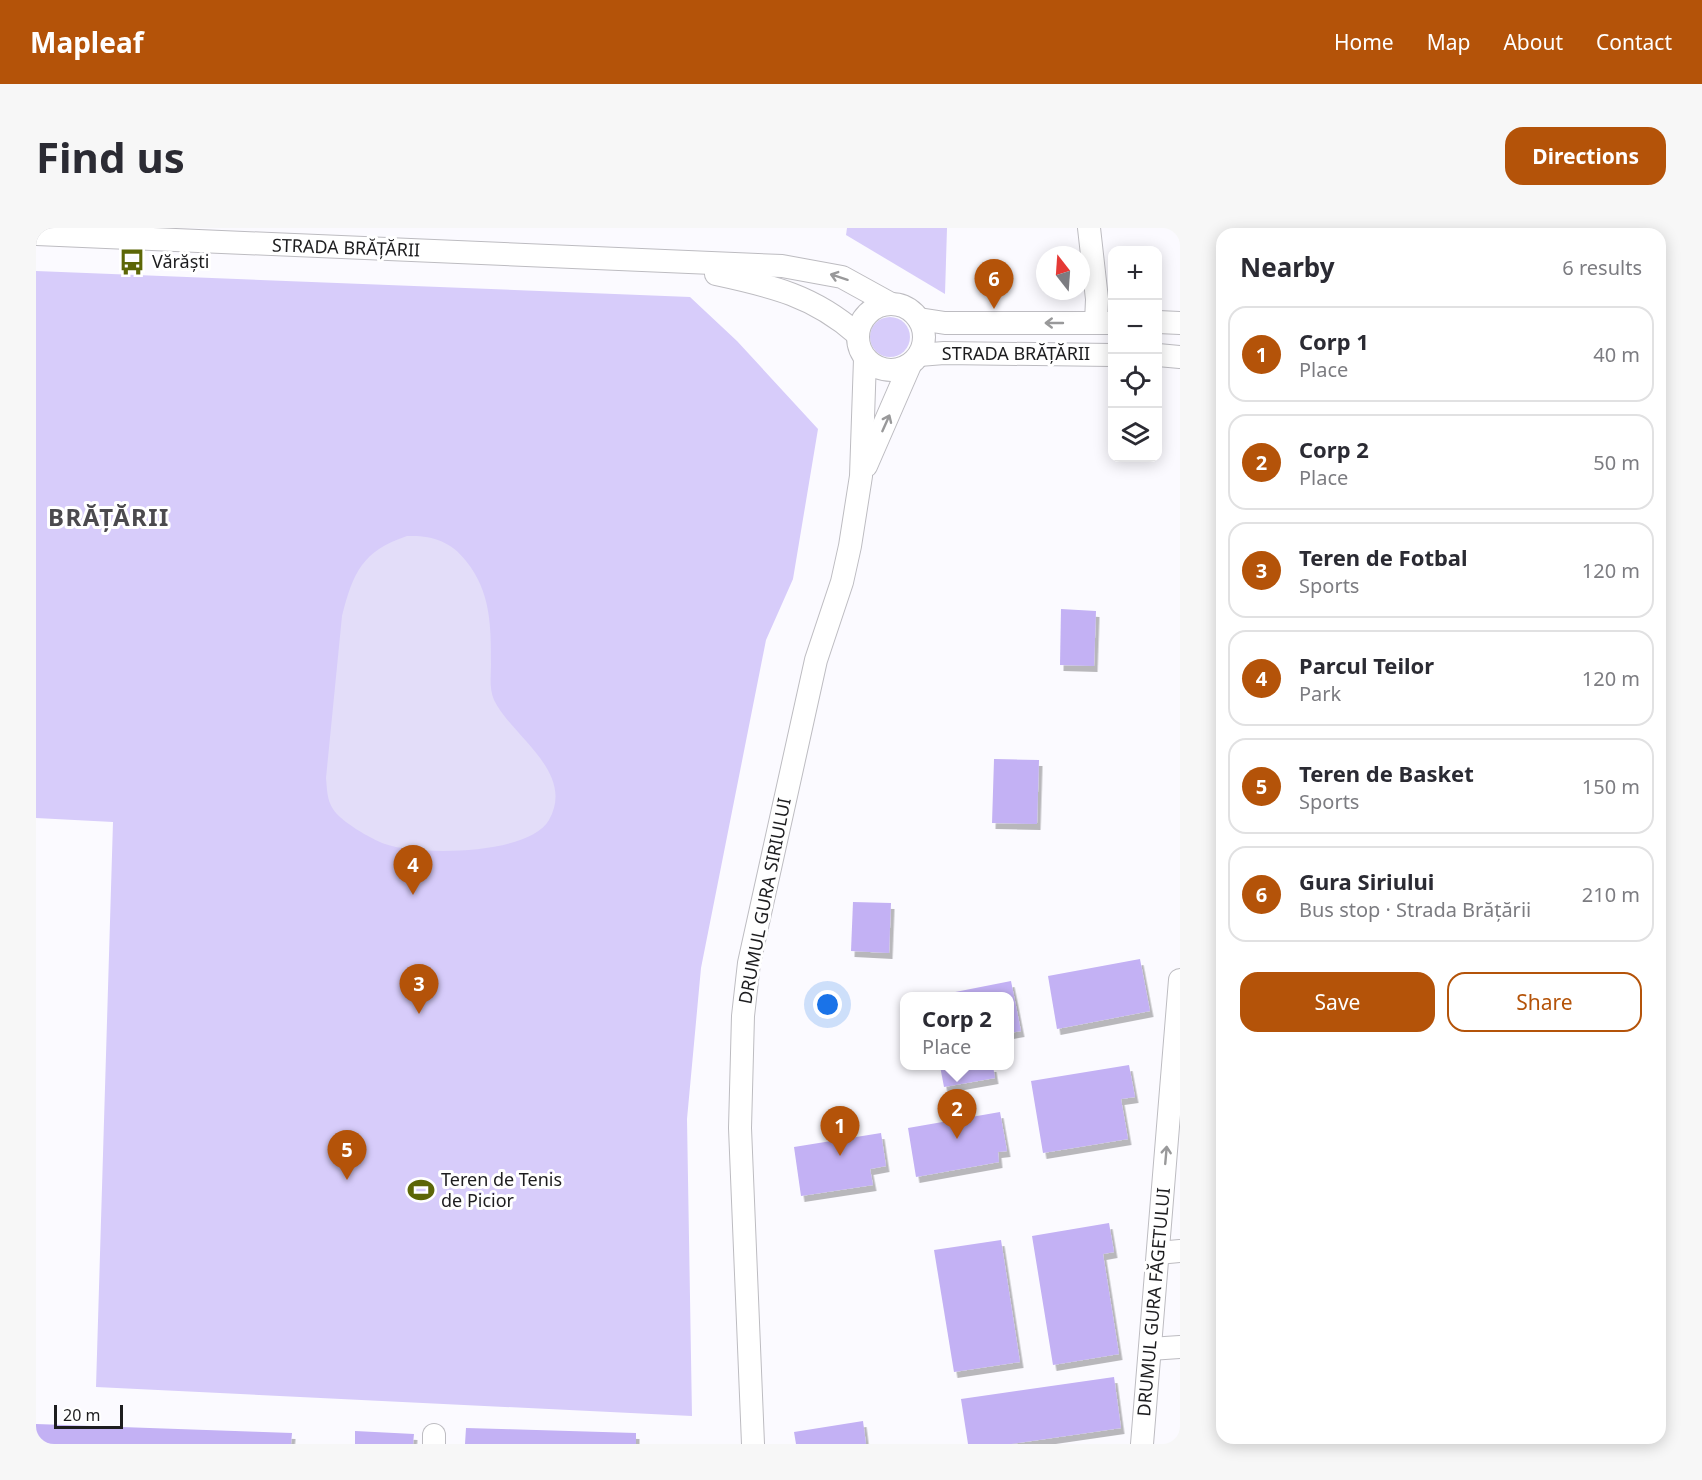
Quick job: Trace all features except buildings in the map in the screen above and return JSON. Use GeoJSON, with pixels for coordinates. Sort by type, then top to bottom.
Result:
{"type":"FeatureCollection","features":[{"type":"Feature","properties":{"kind":"street"},"geometry":{"type":"LineString","coordinates":[[1089,228],[1097,299],[1104,323]]}},
{"type":"Feature","properties":{"kind":"street","name":"STRADA BRĂȚĂRII"},"geometry":{"type":"LineString","coordinates":[[36,234],[782,266],[813,270],[855,283],[891,304]]}},
{"type":"Feature","properties":{"kind":"street","name":"STRADA BRĂȚĂRII"},"geometry":{"type":"LineString","coordinates":[[656,261],[758,283],[807,299],[833,314],[857,334]]}},
{"type":"Feature","properties":{"kind":"street"},"geometry":{"type":"LineString","coordinates":[[891,304],[902,306],[919,319],[924,337],[915,360],[901,369],[881,370],[865,359],[860,351],[857,334],[860,324],[872,309],[891,304]]}},
{"type":"Feature","properties":{"kind":"street","name":"STRADA BRĂȚĂRII"},"geometry":{"type":"LineString","coordinates":[[919,319],[945,323],[1104,323]]}},
{"type":"Feature","properties":{"kind":"street"},"geometry":{"type":"LineString","coordinates":[[1162,322],[1180,323]]}},
{"type":"Feature","properties":{"kind":"street","name":"STRADA BRĂȚĂRII"},"geometry":{"type":"LineString","coordinates":[[915,360],[945,352],[1108,355]]}},
{"type":"Feature","properties":{"kind":"street"},"geometry":{"type":"LineString","coordinates":[[1162,356],[1180,357]]}},
{"type":"Feature","properties":{"kind":"street","name":"DRUMUL GURA SIRIULUI"},"geometry":{"type":"LineString","coordinates":[[753,1444],[740,1128],[743,1016],[749,963],[816,660],[843,582],[861,476],[865,359]]}},
{"type":"Feature","properties":{"kind":"street","name":"DRUMUL GURA SIRIULUI"},"geometry":{"type":"LineString","coordinates":[[861,476],[915,360]]}},
{"type":"Feature","properties":{"kind":"street","name":"DRUMUL GURA FĂGETULUI"},"geometry":{"type":"LineString","coordinates":[[1142,1444],[1150,1349],[1169,1252],[1180,980]]}},
{"type":"Feature","properties":{"kind":"street"},"geometry":{"type":"LineString","coordinates":[[1150,1349],[1180,1347]]}},
{"type":"Feature","properties":{"kind":"shaded area"},"geometry":{"type":"Polygon","coordinates":[[[847,228],[947,228],[945,294],[846,235],[847,228]]]}},
{"type":"Feature","properties":{"kind":"shaded area"},"geometry":{"type":"Polygon","coordinates":[[[36,271],[690,297],[737,341],[818,429],[793,579],[766,640],[701,968],[687,1119],[692,1416],[96,1387],[113,822],[36,818],[36,271]]]}},
{"type":"Feature","properties":{"kind":"shaded area"},"geometry":{"type":"Polygon","coordinates":[[[890,317],[904,323],[910,337],[904,351],[890,357],[876,351],[870,337],[876,323],[890,317]]]}},
{"type":"Feature","properties":{"kind":"shaded area"},"geometry":{"type":"Polygon","coordinates":[[[407,536],[432,538],[454,549],[474,573],[485,597],[490,623],[492,696],[503,714],[538,756],[554,786],[555,803],[549,820],[538,832],[520,840],[472,850],[401,848],[379,842],[356,829],[337,814],[330,802],[326,778],[342,616],[350,587],[370,557],[379,549],[407,536]]]}},
{"type":"Feature","properties":{"kind":"place","name":"Vărăști"},"geometry":{"type":"Point","coordinates":[132,262]}},
{"type":"Feature","properties":{"kind":"place","name":"Gura Siriului"},"geometry":{"type":"Point","coordinates":[994,309]}},
{"type":"Feature","properties":{"kind":"place","name":"Parcul Teilor"},"geometry":{"type":"Point","coordinates":[413,895]}},
{"type":"Feature","properties":{"kind":"place","name":"Teren de Fotbal"},"geometry":{"type":"Point","coordinates":[419,1014]}},
{"type":"Feature","properties":{"kind":"place","name":"Corp 2"},"geometry":{"type":"Point","coordinates":[957,1139]}},
{"type":"Feature","properties":{"kind":"place","name":"Corp 1"},"geometry":{"type":"Point","coordinates":[840,1156]}},
{"type":"Feature","properties":{"kind":"place","name":"Teren de Basket"},"geometry":{"type":"Point","coordinates":[347,1180]}},
{"type":"Feature","properties":{"kind":"place","name":"Teren de Tenis de Picior"},"geometry":{"type":"Point","coordinates":[421,1190]}},
{"type":"Feature","properties":{"kind":"district","name":"BRĂȚĂRII"},"geometry":{"type":"Point","coordinates":[109,518]}}]}
